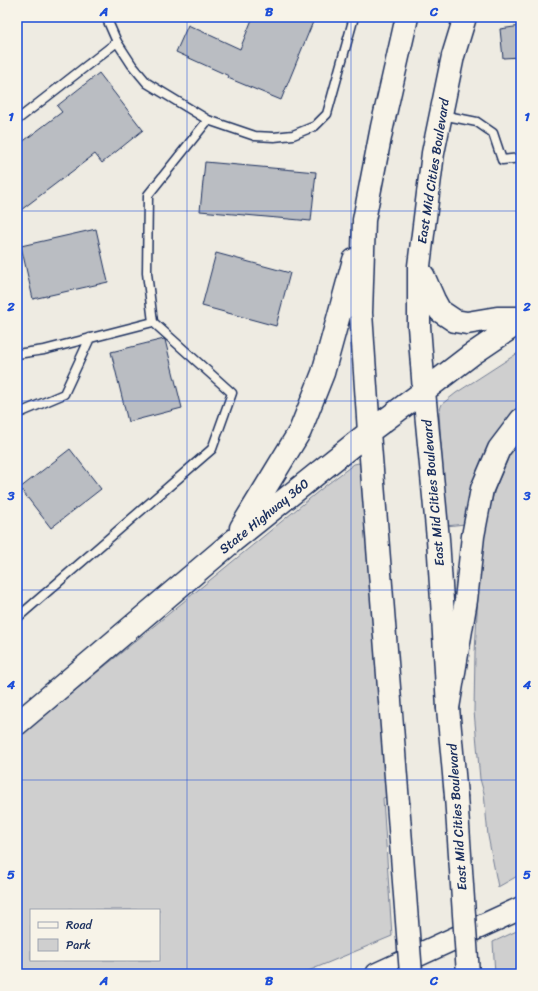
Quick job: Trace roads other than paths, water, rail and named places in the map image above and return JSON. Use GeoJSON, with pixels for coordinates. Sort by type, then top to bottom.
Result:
{"type":"FeatureCollection","features":[{"type":"Feature","properties":{"kind":"main road"},"geometry":{"type":"LineString","coordinates":[[233,541],[300,431],[323,373],[340,315],[364,220],[382,127],[407,17]]}},
{"type":"Feature","properties":{"kind":"main road","name":"East Mid Cities Boulevard"},"geometry":{"type":"LineString","coordinates":[[465,17],[453,56],[433,153],[418,266],[424,391],[438,539],[448,708],[456,796],[468,974]]}},
{"type":"Feature","properties":{"kind":"main road"},"geometry":{"type":"LineString","coordinates":[[364,220],[361,313],[411,974]]}},
{"type":"Feature","properties":{"kind":"main road"},"geometry":{"type":"LineString","coordinates":[[418,266],[440,311],[455,320],[467,322],[497,318],[521,319]]}},
{"type":"Feature","properties":{"kind":"main road","name":"State Highway 360"},"geometry":{"type":"LineString","coordinates":[[17,724],[233,541],[369,432],[521,319]]}},
{"type":"Feature","properties":{"kind":"main road"},"geometry":{"type":"LineString","coordinates":[[448,708],[466,600],[473,536],[482,489],[499,449],[521,420]]}},
{"type":"Feature","properties":{"kind":"main road"},"geometry":{"type":"LineString","coordinates":[[377,974],[516,910]]}},
{"type":"Feature","properties":{"kind":"lane"},"geometry":{"type":"LineString","coordinates":[[106,17],[117,42],[132,65],[148,83],[208,120],[254,136],[274,137],[293,135],[315,126],[327,114],[354,17]]}},
{"type":"Feature","properties":{"kind":"lane"},"geometry":{"type":"LineString","coordinates":[[18,117],[117,42]]}},
{"type":"Feature","properties":{"kind":"lane"},"geometry":{"type":"LineString","coordinates":[[441,115],[477,122],[493,132],[502,160],[521,158]]}},
{"type":"Feature","properties":{"kind":"lane"},"geometry":{"type":"LineString","coordinates":[[17,618],[212,449],[232,393],[153,322],[147,273],[148,195],[208,120]]}},
{"type":"Feature","properties":{"kind":"lane"},"geometry":{"type":"LineString","coordinates":[[17,354],[44,350],[153,322]]}},
{"type":"Feature","properties":{"kind":"lane"},"geometry":{"type":"LineString","coordinates":[[17,414],[64,394],[90,338]]}}]}
